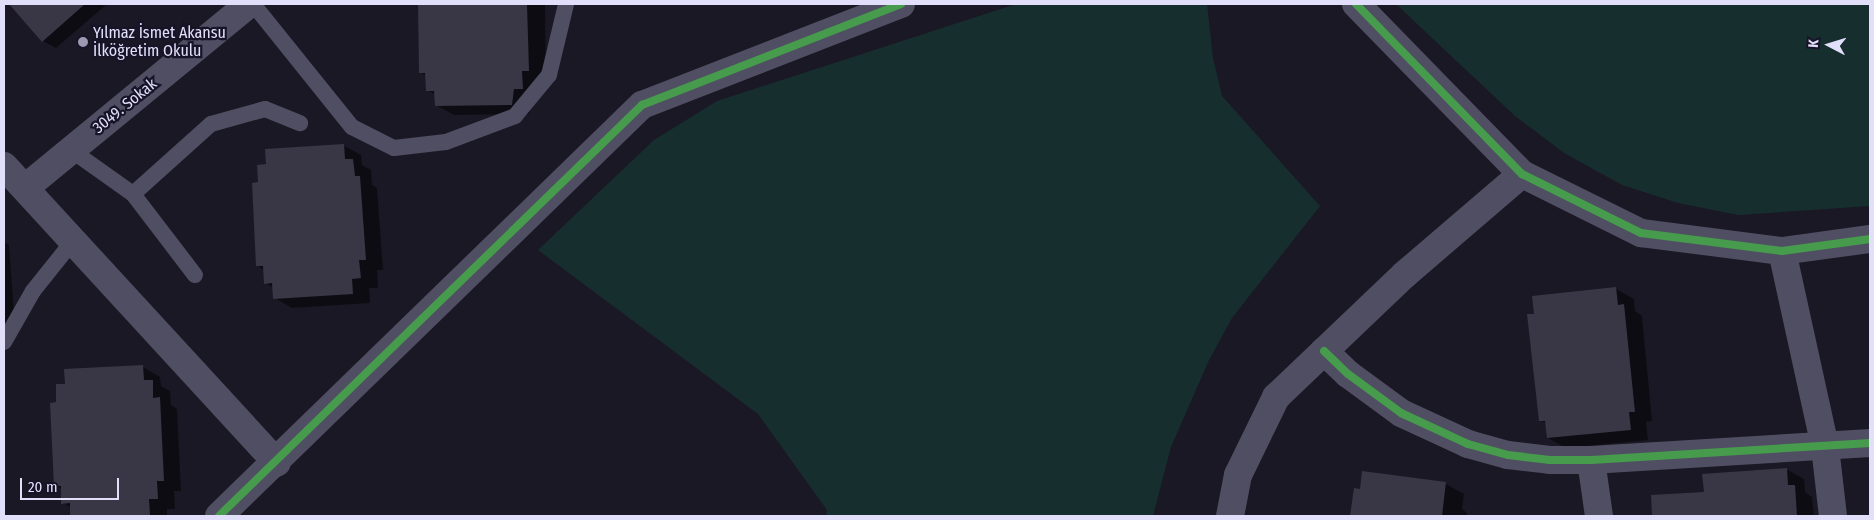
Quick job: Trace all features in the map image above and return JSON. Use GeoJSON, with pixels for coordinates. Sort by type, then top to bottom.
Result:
{"type":"FeatureCollection","features":[{"type":"Feature","properties":{"kind":"street","name":"3049. Sokak"},"geometry":{"type":"LineString","coordinates":[[25,188],[249,4]]}},
{"type":"Feature","properties":{"kind":"street"},"geometry":{"type":"LineString","coordinates":[[219,516],[277,463],[642,105],[901,4]]}},
{"type":"Feature","properties":{"kind":"street"},"geometry":{"type":"LineString","coordinates":[[1356,4],[1522,174],[1641,233],[1782,251],[1870,239]]}},
{"type":"Feature","properties":{"kind":"street"},"geometry":{"type":"LineString","coordinates":[[4,166],[277,463]]}},
{"type":"Feature","properties":{"kind":"street"},"geometry":{"type":"LineString","coordinates":[[1230,516],[1238,475],[1276,397],[1404,275],[1522,174]]}},
{"type":"Feature","properties":{"kind":"street"},"geometry":{"type":"LineString","coordinates":[[1782,251],[1825,447],[1833,516]]}},
{"type":"Feature","properties":{"kind":"street"},"geometry":{"type":"LineString","coordinates":[[1324,351],[1373,395],[1430,429],[1468,444],[1508,454],[1550,460],[1591,460],[1870,443]]}},
{"type":"Feature","properties":{"kind":"street"},"geometry":{"type":"LineString","coordinates":[[1591,460],[1599,516]]}},
{"type":"Feature","properties":{"kind":"lane"},"geometry":{"type":"LineString","coordinates":[[253,4],[352,127],[394,148],[446,142],[515,116],[549,75],[566,4]]}},
{"type":"Feature","properties":{"kind":"lane"},"geometry":{"type":"LineString","coordinates":[[133,194],[211,124],[265,110],[300,123]]}},
{"type":"Feature","properties":{"kind":"lane"},"geometry":{"type":"LineString","coordinates":[[71,150],[133,194],[196,275]]}},
{"type":"Feature","properties":{"kind":"lane"},"geometry":{"type":"LineString","coordinates":[[4,342],[33,291],[73,241]]}},
{"type":"Feature","properties":{"kind":"green space"},"geometry":{"type":"Polygon","coordinates":[[[1016,4],[1207,4],[1213,58],[1222,96],[1320,206],[1232,318],[1209,360],[1171,447],[1153,516],[826,516],[827,510],[758,414],[538,250],[654,140],[717,101],[1016,4]]]}},
{"type":"Feature","properties":{"kind":"green space"},"geometry":{"type":"Polygon","coordinates":[[[1870,4],[1870,206],[1738,215],[1678,203],[1622,185],[1564,153],[1515,116],[1397,5],[1870,4]]]}},
{"type":"Feature","properties":{"kind":"building"},"geometry":{"type":"Polygon","coordinates":[[[9,4],[85,4],[42,42],[9,4]]]}},
{"type":"Feature","properties":{"kind":"building"},"geometry":{"type":"Polygon","coordinates":[[[418,4],[527,4],[529,71],[522,71],[523,89],[514,89],[512,105],[435,106],[434,91],[426,91],[425,73],[419,73],[418,4]]]}},
{"type":"Feature","properties":{"kind":"building"},"geometry":{"type":"Polygon","coordinates":[[[344,144],[345,159],[353,159],[355,176],[360,176],[366,260],[359,260],[361,278],[352,279],[353,294],[273,299],[272,283],[264,284],[263,266],[256,266],[252,183],[258,182],[257,165],[266,164],[265,149],[344,144]]]}},
{"type":"Feature","properties":{"kind":"building"},"geometry":{"type":"Polygon","coordinates":[[[1616,287],[1618,305],[1624,304],[1635,412],[1629,412],[1631,430],[1547,438],[1545,421],[1539,421],[1527,314],[1534,314],[1532,296],[1616,287]]]}},
{"type":"Feature","properties":{"kind":"building"},"geometry":{"type":"Polygon","coordinates":[[[143,365],[144,380],[153,380],[153,398],[160,397],[164,481],[157,481],[158,499],[149,499],[150,515],[70,516],[70,503],[61,504],[61,486],[54,486],[50,403],[56,402],[56,384],[65,384],[64,369],[143,365]]]}},
{"type":"Feature","properties":{"kind":"building"},"geometry":{"type":"Polygon","coordinates":[[[1787,468],[1788,485],[1795,485],[1797,516],[1652,516],[1651,495],[1704,492],[1702,474],[1787,468]]]}},
{"type":"Feature","properties":{"kind":"building"},"geometry":{"type":"Polygon","coordinates":[[[1362,471],[1446,482],[1442,516],[1350,516],[1354,488],[1360,489],[1362,471]]]}},
{"type":"Feature","properties":{"kind":"cycle path"},"geometry":{"type":"LineString","coordinates":[[219,516],[642,105],[901,4]]}},
{"type":"Feature","properties":{"kind":"cycle path"},"geometry":{"type":"LineString","coordinates":[[1356,4],[1522,174],[1641,233],[1782,251],[1870,239]]}},
{"type":"Feature","properties":{"kind":"cycle path"},"geometry":{"type":"LineString","coordinates":[[1324,351],[1348,374],[1401,413],[1468,444],[1508,455],[1550,460],[1591,460],[1870,443]]}},
{"type":"Feature","properties":{"kind":"place","name":"Yılmaz İsmet Akansu İlköğretim Okulu"},"geometry":{"type":"Point","coordinates":[83,42]}}]}
